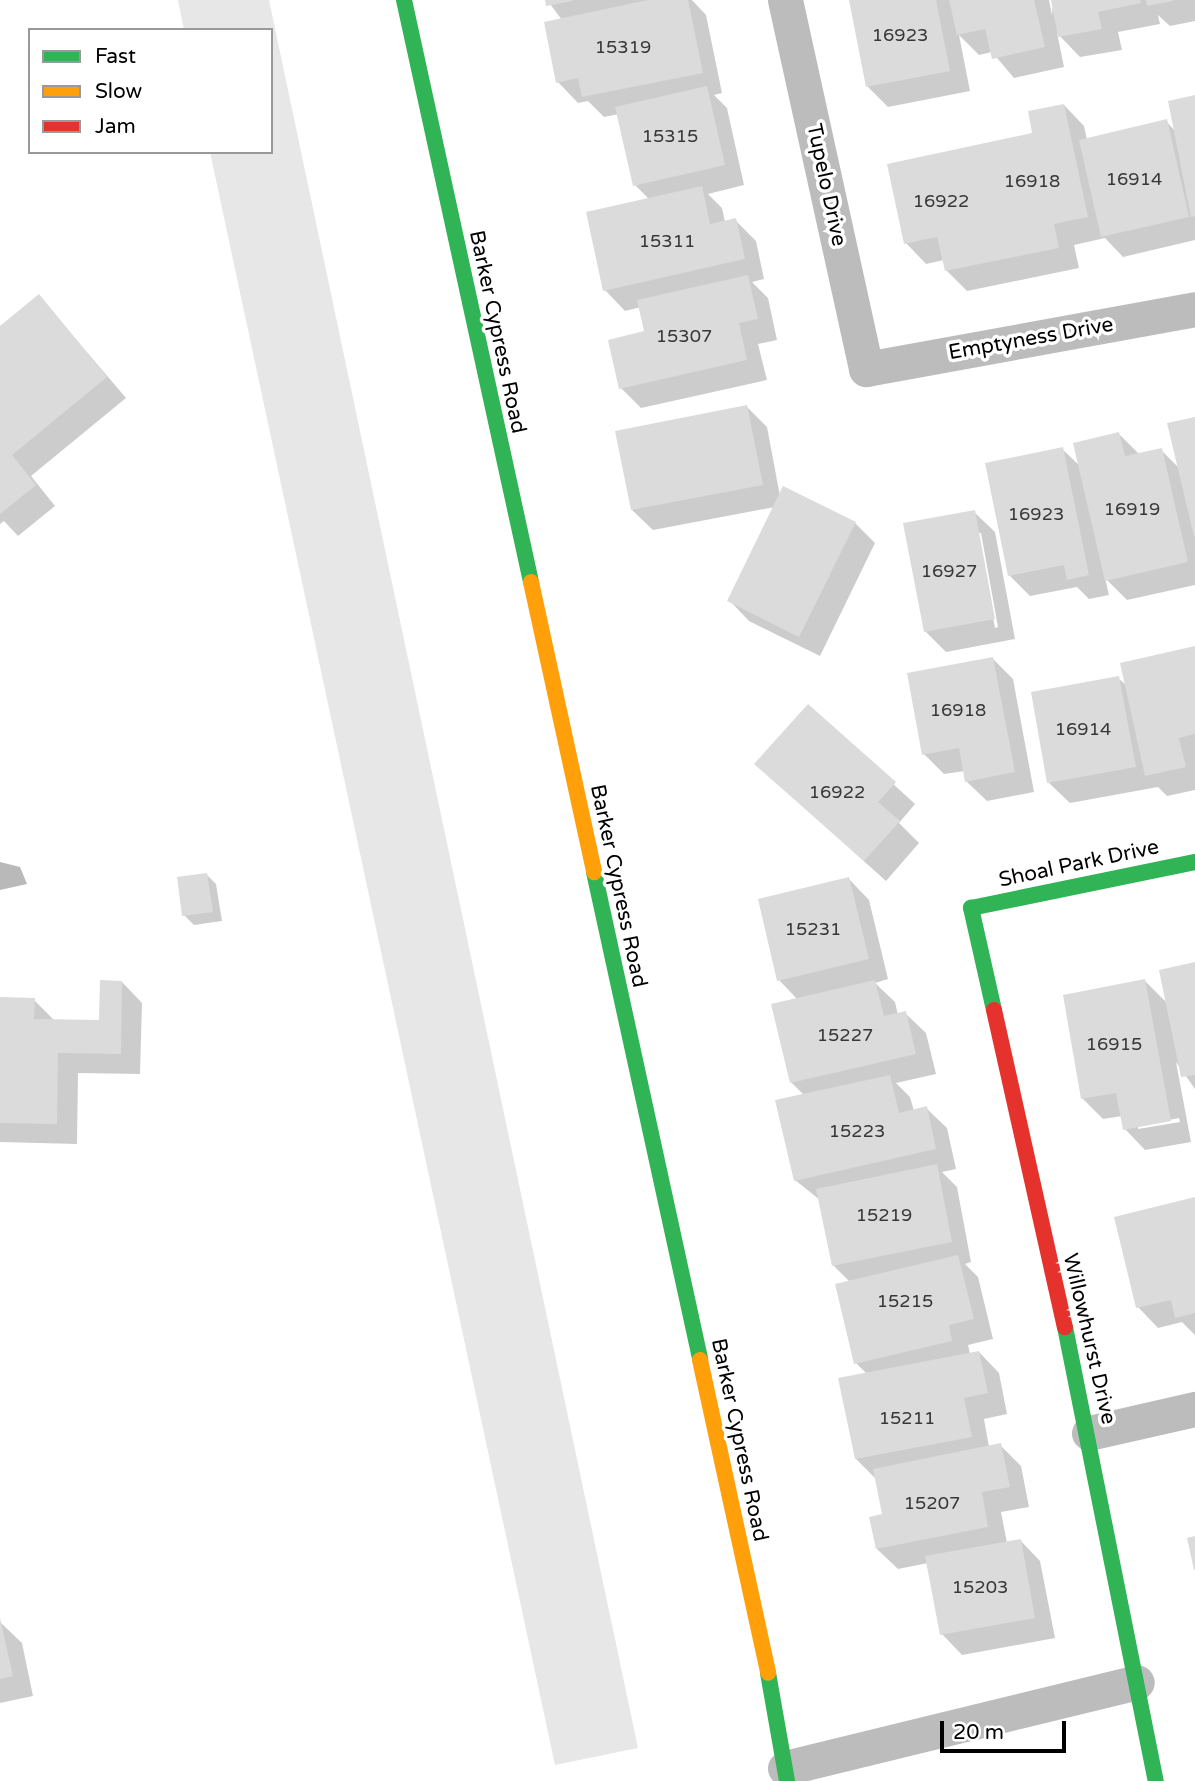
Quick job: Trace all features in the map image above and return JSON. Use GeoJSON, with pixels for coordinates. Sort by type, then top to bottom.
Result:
{"type":"FeatureCollection","features":[{"type":"Feature","properties":{"kind":"street","name":"Barker Cypress Road"},"geometry":{"type":"LineString","coordinates":[[404,0],[767,1665],[786,1774]]}},
{"type":"Feature","properties":{"kind":"street","name":"Tupelo Drive"},"geometry":{"type":"LineString","coordinates":[[785,0],[866,369]]}},
{"type":"Feature","properties":{"kind":"street","name":"Emptyness Drive"},"geometry":{"type":"LineString","coordinates":[[866,369],[1195,309]]}},
{"type":"Feature","properties":{"kind":"street","name":"Shoal Park Drive"},"geometry":{"type":"LineString","coordinates":[[971,908],[1195,862]]}},
{"type":"Feature","properties":{"kind":"street","name":"Willowhurst Drive"},"geometry":{"type":"LineString","coordinates":[[971,908],[1089,1433],[1156,1781]]}},
{"type":"Feature","properties":{"kind":"street"},"geometry":{"type":"LineString","coordinates":[[1089,1433],[1195,1409]]}},
{"type":"Feature","properties":{"kind":"street"},"geometry":{"type":"LineString","coordinates":[[786,1774],[1137,1682]]}},
{"type":"Feature","properties":{"kind":"shaded area"},"geometry":{"type":"Polygon","coordinates":[[[178,0],[269,0],[638,1748],[555,1765],[210,154],[273,154],[273,28],[184,28],[178,0]]]}},
{"type":"Feature","properties":{"kind":"shaded area"},"geometry":{"type":"Polygon","coordinates":[[[0,862],[20,867],[27,884],[0,890],[0,862]]]}},
{"type":"Feature","properties":{"kind":"building"},"geometry":{"type":"Polygon","coordinates":[[[545,0],[572,0],[572,1],[546,6],[545,0]]]}},
{"type":"Feature","properties":{"kind":"building"},"geometry":{"type":"Polygon","coordinates":[[[648,0],[688,0],[703,73],[582,97],[578,78],[556,83],[544,22],[648,0]]]}},
{"type":"Feature","properties":{"kind":"building"},"geometry":{"type":"Polygon","coordinates":[[[849,0],[936,0],[950,71],[866,87],[849,0]]]}},
{"type":"Feature","properties":{"kind":"building"},"geometry":{"type":"Polygon","coordinates":[[[949,0],[1034,0],[1045,47],[992,59],[985,29],[957,35],[949,0]]]}},
{"type":"Feature","properties":{"kind":"building"},"geometry":{"type":"Polygon","coordinates":[[[1051,0],[1140,0],[1141,3],[1098,12],[1102,29],[1058,37],[1051,0]]]}},
{"type":"Feature","properties":{"kind":"building"},"geometry":{"type":"Polygon","coordinates":[[[1146,0],[1173,0],[1173,1],[1147,6],[1146,0]]]}},
{"type":"Feature","properties":{"kind":"building"},"geometry":{"type":"Polygon","coordinates":[[[707,86],[725,165],[633,186],[615,107],[707,86]]]}},
{"type":"Feature","properties":{"kind":"building"},"geometry":{"type":"Polygon","coordinates":[[[1195,95],[1195,216],[1191,217],[1168,101],[1195,95]]]}},
{"type":"Feature","properties":{"kind":"building"},"geometry":{"type":"Polygon","coordinates":[[[1064,104],[1088,217],[1054,224],[1059,248],[945,271],[937,237],[904,244],[887,164],[1032,133],[1028,111],[1064,104]]]}},
{"type":"Feature","properties":{"kind":"building"},"geometry":{"type":"Polygon","coordinates":[[[1167,119],[1189,217],[1101,237],[1079,140],[1167,119]]]}},
{"type":"Feature","properties":{"kind":"building"},"geometry":{"type":"Polygon","coordinates":[[[702,186],[710,224],[736,218],[745,259],[603,291],[586,212],[702,186]]]}},
{"type":"Feature","properties":{"kind":"building"},"geometry":{"type":"Polygon","coordinates":[[[748,275],[758,319],[739,323],[747,360],[619,389],[608,340],[644,331],[637,300],[748,275]]]}},
{"type":"Feature","properties":{"kind":"building"},"geometry":{"type":"Polygon","coordinates":[[[39,294],[107,377],[12,455],[36,485],[0,514],[0,326],[39,294]]]}},
{"type":"Feature","properties":{"kind":"building"},"geometry":{"type":"Polygon","coordinates":[[[747,405],[763,485],[631,510],[615,431],[747,405]]]}},
{"type":"Feature","properties":{"kind":"building"},"geometry":{"type":"Polygon","coordinates":[[[1195,417],[1195,536],[1194,536],[1167,423],[1195,417]]]}},
{"type":"Feature","properties":{"kind":"building"},"geometry":{"type":"Polygon","coordinates":[[[1119,432],[1125,456],[1162,448],[1188,562],[1105,581],[1073,443],[1119,432]]]}},
{"type":"Feature","properties":{"kind":"building"},"geometry":{"type":"Polygon","coordinates":[[[1063,447],[1089,575],[1067,580],[1064,565],[1008,576],[985,463],[1063,447]]]}},
{"type":"Feature","properties":{"kind":"building"},"geometry":{"type":"Polygon","coordinates":[[[783,486],[856,522],[799,637],[727,601],[783,486]]]}},
{"type":"Feature","properties":{"kind":"building"},"geometry":{"type":"Polygon","coordinates":[[[975,510],[995,619],[924,632],[903,523],[975,510]]]}},
{"type":"Feature","properties":{"kind":"building"},"geometry":{"type":"Polygon","coordinates":[[[1195,646],[1195,734],[1179,738],[1186,767],[1145,776],[1120,663],[1195,646]]]}},
{"type":"Feature","properties":{"kind":"building"},"geometry":{"type":"Polygon","coordinates":[[[993,657],[1015,772],[965,782],[959,748],[922,755],[907,673],[993,657]]]}},
{"type":"Feature","properties":{"kind":"building"},"geometry":{"type":"Polygon","coordinates":[[[1119,676],[1136,767],[1047,783],[1031,692],[1119,676]]]}},
{"type":"Feature","properties":{"kind":"building"},"geometry":{"type":"Polygon","coordinates":[[[808,704],[896,782],[878,802],[900,821],[864,861],[754,764],[808,704]]]}},
{"type":"Feature","properties":{"kind":"building"},"geometry":{"type":"Polygon","coordinates":[[[207,873],[213,912],[182,916],[177,877],[207,873]]]}},
{"type":"Feature","properties":{"kind":"building"},"geometry":{"type":"Polygon","coordinates":[[[849,877],[869,959],[777,981],[758,899],[849,877]]]}},
{"type":"Feature","properties":{"kind":"building"},"geometry":{"type":"Polygon","coordinates":[[[1195,962],[1195,1075],[1181,1077],[1159,970],[1195,962]]]}},
{"type":"Feature","properties":{"kind":"building"},"geometry":{"type":"Polygon","coordinates":[[[1145,979],[1171,1121],[1123,1130],[1116,1093],[1081,1099],[1063,995],[1145,979]]]}},
{"type":"Feature","properties":{"kind":"building"},"geometry":{"type":"Polygon","coordinates":[[[100,980],[122,981],[121,1054],[58,1053],[57,1124],[0,1123],[0,997],[35,998],[34,1019],[99,1020],[100,980]]]}},
{"type":"Feature","properties":{"kind":"building"},"geometry":{"type":"Polygon","coordinates":[[[875,980],[884,1016],[906,1011],[916,1054],[790,1083],[771,1004],[875,980]]]}},
{"type":"Feature","properties":{"kind":"building"},"geometry":{"type":"Polygon","coordinates":[[[890,1075],[899,1113],[927,1106],[936,1149],[794,1181],[775,1100],[890,1075]]]}},
{"type":"Feature","properties":{"kind":"building"},"geometry":{"type":"Polygon","coordinates":[[[937,1164],[952,1242],[832,1266],[816,1189],[937,1164]]]}},
{"type":"Feature","properties":{"kind":"building"},"geometry":{"type":"Polygon","coordinates":[[[1195,1197],[1195,1313],[1175,1318],[1171,1300],[1136,1308],[1114,1217],[1195,1197]]]}},
{"type":"Feature","properties":{"kind":"building"},"geometry":{"type":"Polygon","coordinates":[[[958,1255],[974,1319],[949,1325],[952,1341],[854,1364],[835,1284],[958,1255]]]}},
{"type":"Feature","properties":{"kind":"building"},"geometry":{"type":"Polygon","coordinates":[[[979,1351],[988,1393],[964,1398],[972,1437],[855,1459],[838,1378],[979,1351]]]}},
{"type":"Feature","properties":{"kind":"building"},"geometry":{"type":"Polygon","coordinates":[[[1001,1443],[1010,1487],[982,1492],[988,1527],[876,1549],[869,1517],[882,1514],[873,1469],[1001,1443]]]}},
{"type":"Feature","properties":{"kind":"building"},"geometry":{"type":"Polygon","coordinates":[[[1195,1536],[1195,1570],[1194,1570],[1187,1538],[1195,1536]]]}},
{"type":"Feature","properties":{"kind":"building"},"geometry":{"type":"Polygon","coordinates":[[[1021,1539],[1035,1618],[940,1635],[925,1556],[1021,1539]]]}},
{"type":"Feature","properties":{"kind":"building"},"geometry":{"type":"Polygon","coordinates":[[[0,1618],[13,1676],[0,1679],[0,1618]]]}},
{"type":"Feature","properties":{"kind":"traffic: fast"},"geometry":{"type":"LineString","coordinates":[[404,0],[531,582]]}},
{"type":"Feature","properties":{"kind":"traffic: fast"},"geometry":{"type":"LineString","coordinates":[[994,1010],[971,908],[1195,862]]}},
{"type":"Feature","properties":{"kind":"traffic: fast"},"geometry":{"type":"LineString","coordinates":[[594,872],[700,1360]]}},
{"type":"Feature","properties":{"kind":"traffic: fast"},"geometry":{"type":"LineString","coordinates":[[1065,1327],[1156,1781]]}},
{"type":"Feature","properties":{"kind":"traffic: fast"},"geometry":{"type":"LineString","coordinates":[[768,1673],[787,1781]]}},
{"type":"Feature","properties":{"kind":"traffic: slow"},"geometry":{"type":"LineString","coordinates":[[531,582],[594,872]]}},
{"type":"Feature","properties":{"kind":"traffic: slow"},"geometry":{"type":"LineString","coordinates":[[700,1360],[768,1673]]}},
{"type":"Feature","properties":{"kind":"traffic: jam"},"geometry":{"type":"LineString","coordinates":[[994,1010],[1065,1327]]}}]}
